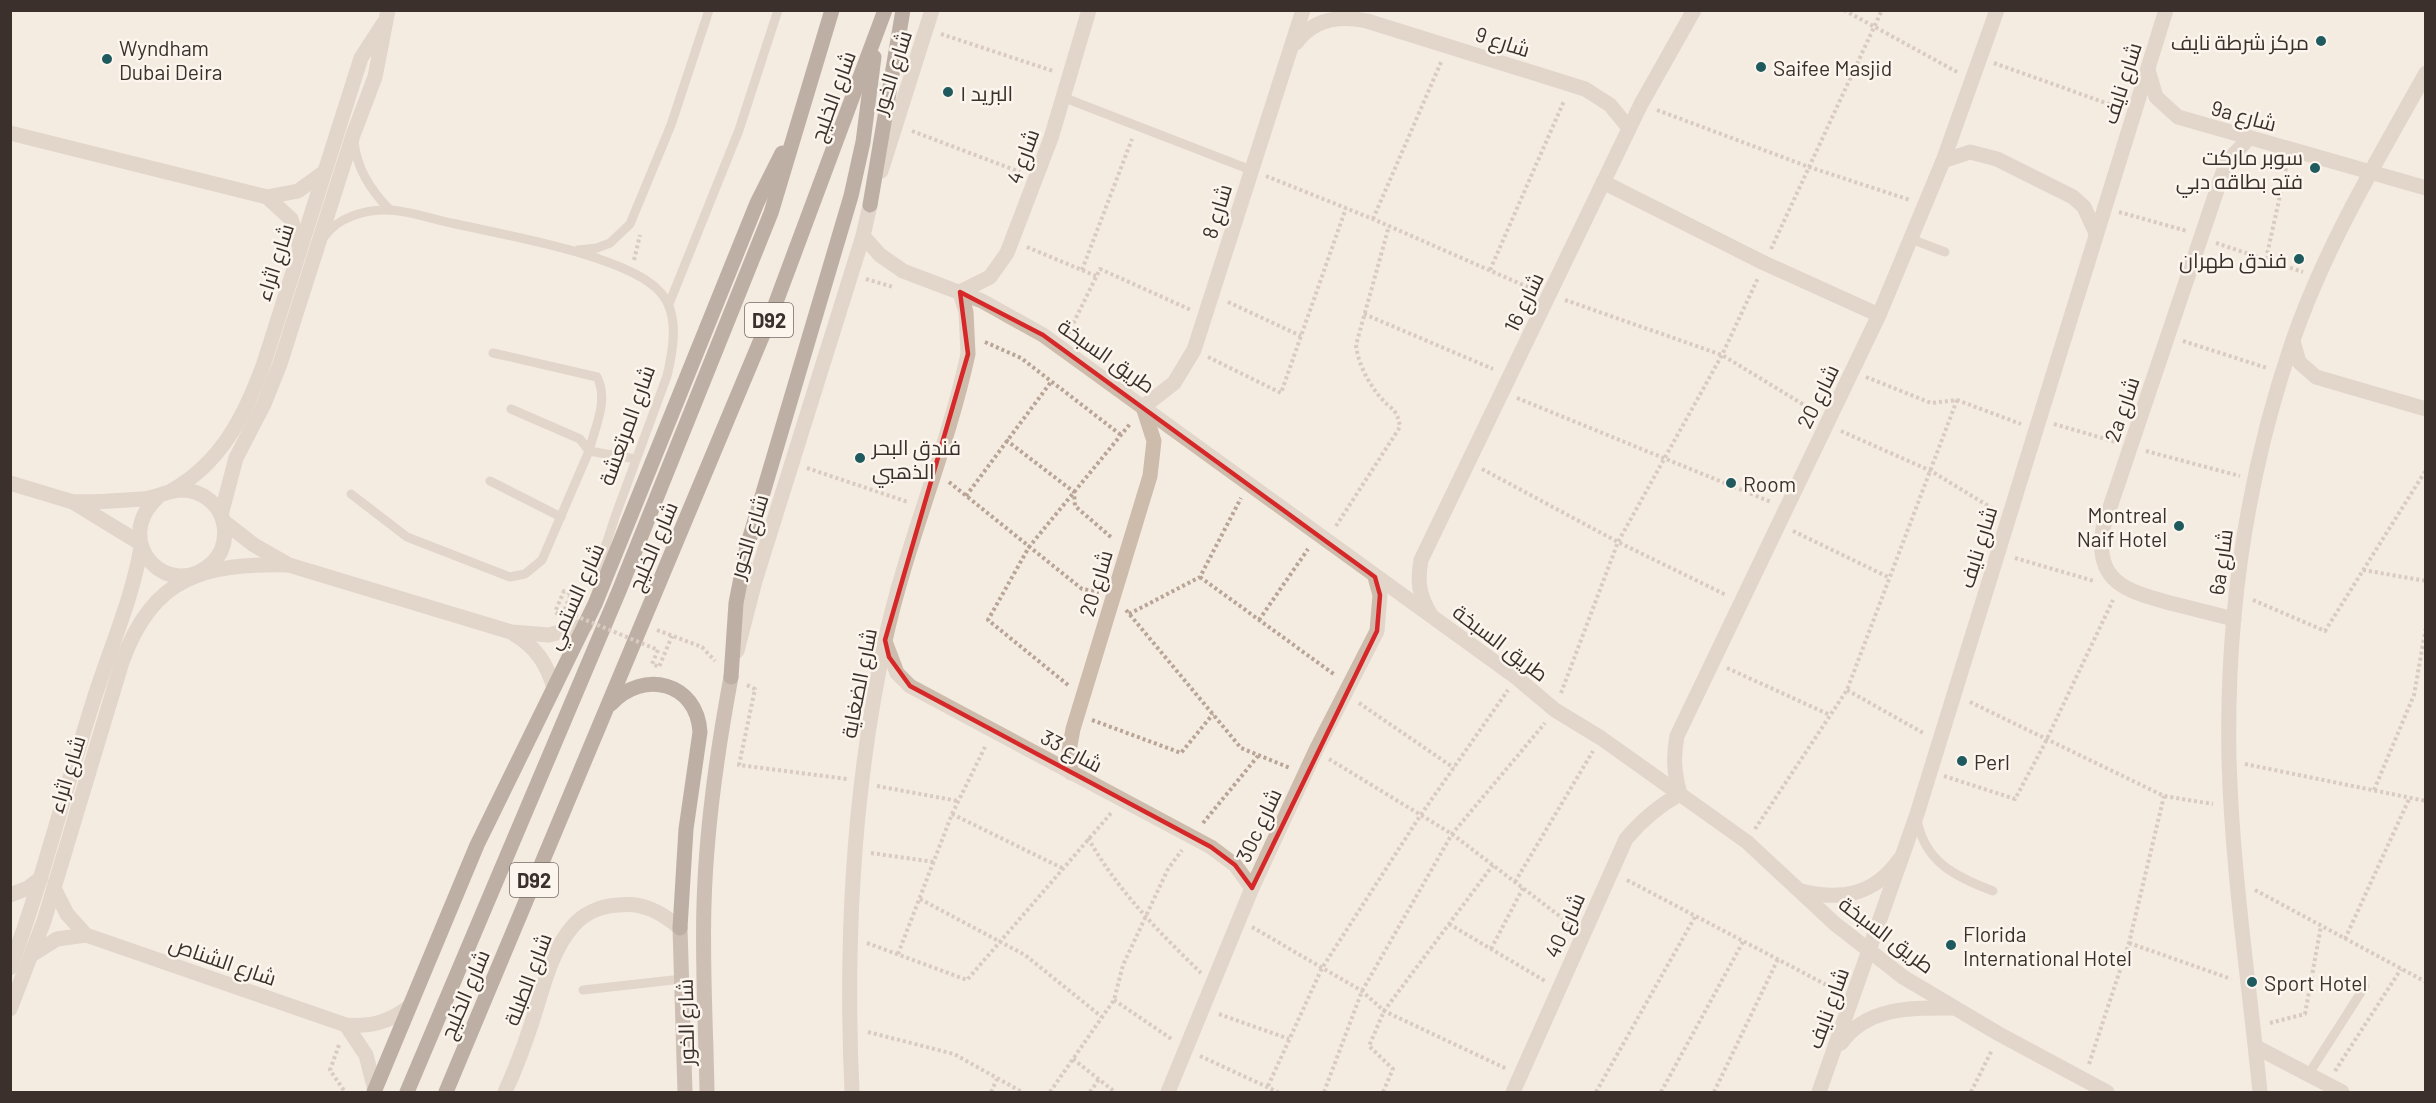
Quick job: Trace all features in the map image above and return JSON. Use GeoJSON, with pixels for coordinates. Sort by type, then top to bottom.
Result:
{"type":"FeatureCollection","features":[{"type":"Feature","properties":{"kind":"main road","name":"شارع الخليج"},"geometry":{"type":"LineString","coordinates":[[407,1092],[619,591],[771,213],[832,10]]}},
{"type":"Feature","properties":{"kind":"main road","name":"شارع الخليج"},"geometry":{"type":"LineString","coordinates":[[446,1092],[772,313],[885,10]]}},
{"type":"Feature","properties":{"kind":"main road"},"geometry":{"type":"LineString","coordinates":[[870,205],[903,10]]}},
{"type":"Feature","properties":{"kind":"main road"},"geometry":{"type":"LineString","coordinates":[[731,677],[733,631],[741,574],[851,195],[867,120],[877,32]]}},
{"type":"Feature","properties":{"kind":"main road","name":"شارع الستمي"},"geometry":{"type":"LineString","coordinates":[[375,1091],[477,845],[586,626],[757,203],[802,113]]}},
{"type":"Feature","properties":{"kind":"main road","name":"شارع الخور"},"geometry":{"type":"LineString","coordinates":[[708,1092],[704,914],[707,848],[720,734],[731,677]]}},
{"type":"Feature","properties":{"kind":"main road"},"geometry":{"type":"LineString","coordinates":[[605,710],[627,690],[655,684],[682,694],[693,705],[699,718],[700,732],[686,830],[680,928]]}},
{"type":"Feature","properties":{"kind":"main road","name":"شارع الخور"},"geometry":{"type":"LineString","coordinates":[[680,928],[685,1092]]}},
{"type":"Feature","properties":{"kind":"street","name":"شارع الخور"},"geometry":{"type":"LineString","coordinates":[[731,677],[755,581],[932,10]]}},
{"type":"Feature","properties":{"kind":"street","name":"شارع 4"},"geometry":{"type":"LineString","coordinates":[[960,292],[990,277],[999,267],[1012,240],[1065,98],[1089,10]]}},
{"type":"Feature","properties":{"kind":"street","name":"شارع 8"},"geometry":{"type":"LineString","coordinates":[[1143,407],[1174,383],[1194,350],[1304,10]]}},
{"type":"Feature","properties":{"kind":"street","name":"شارع 16"},"geometry":{"type":"LineString","coordinates":[[1432,616],[1421,599],[1418,579],[1422,560],[1629,128],[1694,10]]}},
{"type":"Feature","properties":{"kind":"street","name":"شارع 20"},"geometry":{"type":"LineString","coordinates":[[1680,794],[1674,774],[1677,736],[1879,315],[1943,161],[1997,10]]}},
{"type":"Feature","properties":{"kind":"street","name":"شارع نايف"},"geometry":{"type":"LineString","coordinates":[[1819,1092],[1836,1050],[1917,813],[2096,233],[2168,10]]}},
{"type":"Feature","properties":{"kind":"street","name":"شارع اثراء"},"geometry":{"type":"LineString","coordinates":[[222,518],[229,476],[273,384],[377,71],[385,17]]}},
{"type":"Feature","properties":{"kind":"street","name":"شارع اثراء"},"geometry":{"type":"LineString","coordinates":[[164,494],[189,481],[213,459],[244,411],[264,363],[361,58],[385,17]]}},
{"type":"Feature","properties":{"kind":"street","name":"شارع 9"},"geometry":{"type":"LineString","coordinates":[[1291,50],[1301,36],[1316,25],[1332,18],[1350,17],[1585,89],[1610,105],[1629,128]]}},
{"type":"Feature","properties":{"kind":"street","name":"9a شارع"},"geometry":{"type":"LineString","coordinates":[[2148,69],[2156,97],[2178,117],[2426,188]]}},
{"type":"Feature","properties":{"kind":"street","name":"6a شارع"},"geometry":{"type":"LineString","coordinates":[[2260,1092],[2229,761],[2236,593],[2253,490],[2293,340],[2327,255],[2370,171],[2426,74]]}},
{"type":"Feature","properties":{"kind":"street"},"geometry":{"type":"LineString","coordinates":[[10,133],[267,197],[298,191],[324,172]]}},
{"type":"Feature","properties":{"kind":"street","name":"2a شارع"},"geometry":{"type":"LineString","coordinates":[[2128,591],[2113,580],[2104,564],[2100,546],[2103,528],[2227,162],[2249,138]]}},
{"type":"Feature","properties":{"kind":"street"},"geometry":{"type":"LineString","coordinates":[[1943,161],[1970,152],[1997,159],[2073,197],[2092,219],[2096,233]]}},
{"type":"Feature","properties":{"kind":"street"},"geometry":{"type":"LineString","coordinates":[[1603,182],[1764,264],[1879,315]]}},
{"type":"Feature","properties":{"kind":"street"},"geometry":{"type":"LineString","coordinates":[[267,197],[291,219],[301,250]]}},
{"type":"Feature","properties":{"kind":"street","name":"طريق السبخة"},"geometry":{"type":"LineString","coordinates":[[863,236],[891,264],[960,292],[1023,322],[1143,407],[1517,678],[1555,710],[1601,738],[1747,842],[1834,923],[1903,977],[1999,1034],[2107,1092]]}},
{"type":"Feature","properties":{"kind":"street","name":"شارع الضغاية"},"geometry":{"type":"LineString","coordinates":[[852,1092],[849,1028],[850,938],[862,782],[885,640],[963,375],[969,339],[966,312],[960,292]]}},
{"type":"Feature","properties":{"kind":"street"},"geometry":{"type":"LineString","coordinates":[[2293,340],[2299,362],[2316,377],[2426,409]]}},
{"type":"Feature","properties":{"kind":"street","name":"شارع 20"},"geometry":{"type":"LineString","coordinates":[[1071,773],[1069,750],[1077,714],[1153,458],[1154,441],[1143,407]]}},
{"type":"Feature","properties":{"kind":"street"},"geometry":{"type":"LineString","coordinates":[[10,483],[74,502],[141,545]]}},
{"type":"Feature","properties":{"kind":"street"},"geometry":{"type":"LineString","coordinates":[[74,502],[164,494],[183,490],[206,497],[222,518],[254,545],[289,565],[511,632],[549,635],[586,626]]}},
{"type":"Feature","properties":{"kind":"street"},"geometry":{"type":"LineString","coordinates":[[164,494],[142,518],[139,530],[141,545],[148,559],[163,571],[182,576],[242,566],[289,565]]}},
{"type":"Feature","properties":{"kind":"street"},"geometry":{"type":"LineString","coordinates":[[195,574],[207,568],[220,553],[225,534],[222,518]]}},
{"type":"Feature","properties":{"kind":"street","name":"شارع اثراء"},"geometry":{"type":"LineString","coordinates":[[10,968],[40,878],[94,698],[132,591],[141,545]]}},
{"type":"Feature","properties":{"kind":"street","name":"شارع اثراء"},"geometry":{"type":"LineString","coordinates":[[10,1009],[33,954],[130,640],[157,601],[175,586],[195,574]]}},
{"type":"Feature","properties":{"kind":"street","name":"30c شارع"},"geometry":{"type":"LineString","coordinates":[[1168,1092],[1252,888],[1316,750],[1377,631],[1380,595],[1375,577]]}},
{"type":"Feature","properties":{"kind":"street"},"geometry":{"type":"LineString","coordinates":[[2128,591],[2234,620]]}},
{"type":"Feature","properties":{"kind":"street"},"geometry":{"type":"LineString","coordinates":[[511,632],[527,642],[539,655],[549,671],[554,688]]}},
{"type":"Feature","properties":{"kind":"street","name":"شارع 33"},"geometry":{"type":"LineString","coordinates":[[885,640],[889,657],[897,673],[910,686],[1192,837],[1227,858],[1245,876],[1252,888]]}},
{"type":"Feature","properties":{"kind":"street","name":"شارع 40"},"geometry":{"type":"LineString","coordinates":[[1513,1092],[1626,839],[1659,805],[1680,794]]}},
{"type":"Feature","properties":{"kind":"street"},"geometry":{"type":"LineString","coordinates":[[1801,891],[1832,896],[1848,895],[1871,886],[1890,872],[1904,852]]}},
{"type":"Feature","properties":{"kind":"street"},"geometry":{"type":"LineString","coordinates":[[10,896],[28,888],[40,878]]}},
{"type":"Feature","properties":{"kind":"street","name":"شارع الشناص"},"geometry":{"type":"LineString","coordinates":[[54,888],[67,914],[86,935]]}},
{"type":"Feature","properties":{"kind":"street","name":"شارع الطبلة"},"geometry":{"type":"LineString","coordinates":[[506,1092],[552,963],[574,924],[590,912],[608,906],[627,904],[646,906],[664,914],[680,928]]}},
{"type":"Feature","properties":{"kind":"street"},"geometry":{"type":"LineString","coordinates":[[10,935],[17,950]]}},
{"type":"Feature","properties":{"kind":"street","name":"شارع الشناص"},"geometry":{"type":"LineString","coordinates":[[33,954],[57,939],[86,935],[346,1024],[380,1024],[396,1017],[409,1007]]}},
{"type":"Feature","properties":{"kind":"street"},"geometry":{"type":"LineString","coordinates":[[1836,1050],[1849,1032],[1867,1019],[1888,1011],[1954,1008]]}},
{"type":"Feature","properties":{"kind":"street"},"geometry":{"type":"LineString","coordinates":[[346,1024],[366,1055],[375,1091]]}},
{"type":"Feature","properties":{"kind":"street"},"geometry":{"type":"LineString","coordinates":[[2256,1047],[2342,1092]]}},
{"type":"Feature","properties":{"kind":"lane"},"geometry":{"type":"LineString","coordinates":[[570,249],[597,248],[616,239],[630,224],[671,124],[709,10]]}},
{"type":"Feature","properties":{"kind":"lane"},"geometry":{"type":"LineString","coordinates":[[317,246],[327,232],[348,218],[372,211],[390,210],[570,249],[630,272],[653,284],[669,304],[706,218],[739,130],[778,10]]}},
{"type":"Feature","properties":{"kind":"lane"},"geometry":{"type":"LineString","coordinates":[[1065,98],[1251,170]]}},
{"type":"Feature","properties":{"kind":"lane"},"geometry":{"type":"LineString","coordinates":[[354,135],[355,151],[367,182],[390,210]]}},
{"type":"Feature","properties":{"kind":"lane"},"geometry":{"type":"LineString","coordinates":[[1911,239],[1945,252]]}},
{"type":"Feature","properties":{"kind":"lane","name":"شارع المرتعشة"},"geometry":{"type":"LineString","coordinates":[[595,604],[601,560],[671,358],[673,322],[669,304]]}},
{"type":"Feature","properties":{"kind":"lane"},"geometry":{"type":"LineString","coordinates":[[351,494],[407,537],[510,578],[525,574],[542,560],[589,451],[603,398],[603,387],[597,377],[493,353]]}},
{"type":"Feature","properties":{"kind":"lane"},"geometry":{"type":"LineString","coordinates":[[511,409],[580,438],[589,451],[636,459]]}},
{"type":"Feature","properties":{"kind":"lane"},"geometry":{"type":"LineString","coordinates":[[490,481],[561,517]]}},
{"type":"Feature","properties":{"kind":"lane"},"geometry":{"type":"LineString","coordinates":[[1917,813],[1919,831],[1936,861],[1964,880],[1993,891]]}},
{"type":"Feature","properties":{"kind":"lane"},"geometry":{"type":"LineString","coordinates":[[584,990],[682,979]]}},
{"type":"Feature","properties":{"kind":"lane"},"geometry":{"type":"LineString","coordinates":[[2308,1075],[2365,986]]}},
{"type":"Feature","properties":{"kind":"path"},"geometry":{"type":"LineString","coordinates":[[1845,10],[1971,80]]}},
{"type":"Feature","properties":{"kind":"path"},"geometry":{"type":"LineString","coordinates":[[1324,1092],[1362,991],[1452,834],[1555,710],[1618,542],[1722,355],[1882,10]]}},
{"type":"Feature","properties":{"kind":"path"},"geometry":{"type":"LineString","coordinates":[[926,30],[1071,76]]}},
{"type":"Feature","properties":{"kind":"path"},"geometry":{"type":"LineString","coordinates":[[1373,219],[1449,46]]}},
{"type":"Feature","properties":{"kind":"path"},"geometry":{"type":"LineString","coordinates":[[1979,58],[2134,112]]}},
{"type":"Feature","properties":{"kind":"path"},"geometry":{"type":"LineString","coordinates":[[1490,270],[1571,85]]}},
{"type":"Feature","properties":{"kind":"path"},"geometry":{"type":"LineString","coordinates":[[1641,104],[1809,167],[1925,205]]}},
{"type":"Feature","properties":{"kind":"path"},"geometry":{"type":"LineString","coordinates":[[896,125],[1037,178]]}},
{"type":"Feature","properties":{"kind":"path"},"geometry":{"type":"LineString","coordinates":[[1082,270],[1138,125]]}},
{"type":"Feature","properties":{"kind":"path"},"geometry":{"type":"LineString","coordinates":[[2266,259],[2290,149]]}},
{"type":"Feature","properties":{"kind":"path"},"geometry":{"type":"LineString","coordinates":[[1251,170],[1373,219],[1549,297],[1575,302],[1722,355],[1829,420],[1839,430],[1931,471],[2008,518]]}},
{"type":"Feature","properties":{"kind":"path"},"geometry":{"type":"LineString","coordinates":[[1194,350],[1281,393],[1346,208]]}},
{"type":"Feature","properties":{"kind":"path"},"geometry":{"type":"LineString","coordinates":[[630,224],[641,233],[630,272]]}},
{"type":"Feature","properties":{"kind":"path"},"geometry":{"type":"LineString","coordinates":[[1259,620],[1322,538],[1400,427],[1397,412],[1380,397],[1358,362],[1356,345],[1389,226]]}},
{"type":"Feature","properties":{"kind":"path"},"geometry":{"type":"LineString","coordinates":[[1012,240],[1096,276]]}},
{"type":"Feature","properties":{"kind":"path"},"geometry":{"type":"LineString","coordinates":[[1067,335],[1100,268],[1206,312],[1225,301],[1301,336]]}},
{"type":"Feature","properties":{"kind":"path"},"geometry":{"type":"LineString","coordinates":[[851,275],[895,288]]}},
{"type":"Feature","properties":{"kind":"path"},"geometry":{"type":"LineString","coordinates":[[1364,314],[1510,376]]}},
{"type":"Feature","properties":{"kind":"path"},"geometry":{"type":"LineString","coordinates":[[2168,336],[2283,374]]}},
{"type":"Feature","properties":{"kind":"path"},"geometry":{"type":"LineString","coordinates":[[969,339],[1007,350],[1121,435]]}},
{"type":"Feature","properties":{"kind":"path"},"geometry":{"type":"LineString","coordinates":[[1853,372],[1931,402],[1957,400],[2035,429]]}},
{"type":"Feature","properties":{"kind":"path"},"geometry":{"type":"LineString","coordinates":[[966,496],[1052,382]]}},
{"type":"Feature","properties":{"kind":"path"},"geometry":{"type":"LineString","coordinates":[[1502,392],[1665,457],[1786,509]]}},
{"type":"Feature","properties":{"kind":"path"},"geometry":{"type":"LineString","coordinates":[[1747,842],[1847,690],[1957,400]]}},
{"type":"Feature","properties":{"kind":"path"},"geometry":{"type":"LineString","coordinates":[[1082,697],[988,620],[1029,547],[1143,407]]}},
{"type":"Feature","properties":{"kind":"path"},"geometry":{"type":"LineString","coordinates":[[1006,440],[1074,492],[1075,506],[1127,551]]}},
{"type":"Feature","properties":{"kind":"path"},"geometry":{"type":"LineString","coordinates":[[1468,462],[1618,542],[1741,602]]}},
{"type":"Feature","properties":{"kind":"path"},"geometry":{"type":"LineString","coordinates":[[793,463],[923,507]]}},
{"type":"Feature","properties":{"kind":"path"},"geometry":{"type":"LineString","coordinates":[[2236,593],[2325,631],[2426,470]]}},
{"type":"Feature","properties":{"kind":"path"},"geometry":{"type":"LineString","coordinates":[[1129,614],[1200,577],[1248,484]]}},
{"type":"Feature","properties":{"kind":"path"},"geometry":{"type":"LineString","coordinates":[[1779,524],[1888,578]]}},
{"type":"Feature","properties":{"kind":"path"},"geometry":{"type":"LineString","coordinates":[[1997,553],[2096,582]]}},
{"type":"Feature","properties":{"kind":"path"},"geometry":{"type":"LineString","coordinates":[[2363,570],[2426,580]]}},
{"type":"Feature","properties":{"kind":"path"},"geometry":{"type":"LineString","coordinates":[[1200,577],[1454,768]]}},
{"type":"Feature","properties":{"kind":"path"},"geometry":{"type":"LineString","coordinates":[[1929,771],[2015,799],[2047,739],[2118,588],[2128,591]]}},
{"type":"Feature","properties":{"kind":"path"},"geometry":{"type":"LineString","coordinates":[[555,612],[564,591],[571,594],[564,611],[658,650],[652,664],[659,667],[672,636]]}},
{"type":"Feature","properties":{"kind":"path"},"geometry":{"type":"LineString","coordinates":[[642,623],[702,647],[731,677],[755,689],[739,765],[862,782],[958,801]]}},
{"type":"Feature","properties":{"kind":"path"},"geometry":{"type":"LineString","coordinates":[[2374,790],[2414,695],[2426,627]]}},
{"type":"Feature","properties":{"kind":"path"},"geometry":{"type":"LineString","coordinates":[[1713,661],[1830,715]]}},
{"type":"Feature","properties":{"kind":"path"},"geometry":{"type":"LineString","coordinates":[[1268,1086],[1322,968],[1420,816],[1517,678]]}},
{"type":"Feature","properties":{"kind":"path"},"geometry":{"type":"LineString","coordinates":[[1847,690],[1938,742]]}},
{"type":"Feature","properties":{"kind":"path"},"geometry":{"type":"LineString","coordinates":[[1953,694],[2164,796],[2232,807]]}},
{"type":"Feature","properties":{"kind":"path"},"geometry":{"type":"LineString","coordinates":[[1077,714],[1181,753],[1213,714]]}},
{"type":"Feature","properties":{"kind":"path"},"geometry":{"type":"LineString","coordinates":[[898,954],[952,814],[993,731]]}},
{"type":"Feature","properties":{"kind":"path"},"geometry":{"type":"LineString","coordinates":[[1515,882],[1601,738]]}},
{"type":"Feature","properties":{"kind":"path"},"geometry":{"type":"LineString","coordinates":[[1316,750],[1452,834],[1582,934]]}},
{"type":"Feature","properties":{"kind":"path"},"geometry":{"type":"LineString","coordinates":[[1050,1092],[1114,1000],[1123,965],[1168,869],[1258,756]]}},
{"type":"Feature","properties":{"kind":"path"},"geometry":{"type":"LineString","coordinates":[[2229,761],[2426,801]]}},
{"type":"Feature","properties":{"kind":"path"},"geometry":{"type":"LineString","coordinates":[[2083,1081],[2129,943],[2164,796]]}},
{"type":"Feature","properties":{"kind":"path"},"geometry":{"type":"LineString","coordinates":[[2345,939],[2410,796]]}},
{"type":"Feature","properties":{"kind":"path"},"geometry":{"type":"LineString","coordinates":[[850,938],[967,980],[1088,838],[1123,801]]}},
{"type":"Feature","properties":{"kind":"path"},"geometry":{"type":"LineString","coordinates":[[952,814],[1062,868]]}},
{"type":"Feature","properties":{"kind":"path"},"geometry":{"type":"LineString","coordinates":[[1088,838],[1107,871],[1145,918],[1211,983]]}},
{"type":"Feature","properties":{"kind":"path"},"geometry":{"type":"LineString","coordinates":[[855,850],[934,862]]}},
{"type":"Feature","properties":{"kind":"path"},"geometry":{"type":"LineString","coordinates":[[1383,1092],[1393,1069],[1369,1046],[1384,1011],[1493,865]]}},
{"type":"Feature","properties":{"kind":"path"},"geometry":{"type":"LineString","coordinates":[[1610,871],[1844,994]]}},
{"type":"Feature","properties":{"kind":"path"},"geometry":{"type":"LineString","coordinates":[[2239,882],[2426,982]]}},
{"type":"Feature","properties":{"kind":"path"},"geometry":{"type":"LineString","coordinates":[[1491,949],[1523,888]]}},
{"type":"Feature","properties":{"kind":"path"},"geometry":{"type":"LineString","coordinates":[[920,898],[1025,955],[1102,1017]]}},
{"type":"Feature","properties":{"kind":"path"},"geometry":{"type":"LineString","coordinates":[[1596,1092],[1696,915]]}},
{"type":"Feature","properties":{"kind":"path"},"geometry":{"type":"LineString","coordinates":[[1239,919],[1362,991],[1384,1011],[1520,1076]]}},
{"type":"Feature","properties":{"kind":"path"},"geometry":{"type":"LineString","coordinates":[[1449,924],[1559,989]]}},
{"type":"Feature","properties":{"kind":"path"},"geometry":{"type":"LineString","coordinates":[[2253,1027],[2305,1014],[2321,926]]}},
{"type":"Feature","properties":{"kind":"path"},"geometry":{"type":"LineString","coordinates":[[1660,1092],[1744,940]]}},
{"type":"Feature","properties":{"kind":"path"},"geometry":{"type":"LineString","coordinates":[[2129,943],[2249,985]]}},
{"type":"Feature","properties":{"kind":"path"},"geometry":{"type":"LineString","coordinates":[[1714,1092],[1778,959]]}},
{"type":"Feature","properties":{"kind":"path"},"geometry":{"type":"LineString","coordinates":[[2326,1084],[2401,969]]}},
{"type":"Feature","properties":{"kind":"path"},"geometry":{"type":"LineString","coordinates":[[1114,1000],[1185,1049],[1278,1092]]}},
{"type":"Feature","properties":{"kind":"path"},"geometry":{"type":"LineString","coordinates":[[1202,1007],[1289,1039]]}},
{"type":"Feature","properties":{"kind":"path"},"geometry":{"type":"LineString","coordinates":[[345,1092],[330,1070],[346,1024]]}},
{"type":"Feature","properties":{"kind":"path"},"geometry":{"type":"LineString","coordinates":[[849,1028],[915,1042],[954,1054],[1022,1092]]}},
{"type":"Feature","properties":{"kind":"path"},"geometry":{"type":"LineString","coordinates":[[1971,1092],[1999,1034]]}},
{"type":"Feature","properties":{"kind":"path"},"geometry":{"type":"LineString","coordinates":[[1073,1059],[1115,1092]]}},
{"type":"Feature","properties":{"kind":"path"},"geometry":{"type":"LineString","coordinates":[[991,1092],[997,1079]]}},
{"type":"Feature","properties":{"kind":"path"},"geometry":{"type":"LineString","coordinates":[[1090,1092],[1099,1080]]}},
{"type":"Feature","properties":{"kind":"highlighted area"},"geometry":{"type":"Polygon","coordinates":[[[960,292],[1043,335],[1375,577],[1380,595],[1377,631],[1252,888],[1235,865],[1211,847],[910,686],[889,657],[885,640],[968,354],[960,292]]]}},
{"type":"Feature","properties":{"kind":"place","name":"مركز شرطة نايف"},"geometry":{"type":"Point","coordinates":[2321,41]}},
{"type":"Feature","properties":{"kind":"place","name":"Wyndham Dubai Deira"},"geometry":{"type":"Point","coordinates":[107,59]}},
{"type":"Feature","properties":{"kind":"place","name":"Saifee Masjid"},"geometry":{"type":"Point","coordinates":[1761,67]}},
{"type":"Feature","properties":{"kind":"place","name":"البريد ١"},"geometry":{"type":"Point","coordinates":[948,92]}},
{"type":"Feature","properties":{"kind":"place","name":"سوبر ماركت فتح بطاقه دبي"},"geometry":{"type":"Point","coordinates":[2315,168]}},
{"type":"Feature","properties":{"kind":"place","name":"فندق طهران"},"geometry":{"type":"Point","coordinates":[2299,259]}},
{"type":"Feature","properties":{"kind":"place","name":"فندق البحر الذهبي"},"geometry":{"type":"Point","coordinates":[860,458]}},
{"type":"Feature","properties":{"kind":"place","name":"Room"},"geometry":{"type":"Point","coordinates":[1731,483]}},
{"type":"Feature","properties":{"kind":"place","name":"Montreal Naif Hotel"},"geometry":{"type":"Point","coordinates":[2179,526]}},
{"type":"Feature","properties":{"kind":"place","name":"Perl"},"geometry":{"type":"Point","coordinates":[1962,761]}},
{"type":"Feature","properties":{"kind":"place","name":"Florida International Hotel"},"geometry":{"type":"Point","coordinates":[1951,945]}},
{"type":"Feature","properties":{"kind":"place","name":"Sport Hotel"},"geometry":{"type":"Point","coordinates":[2252,982]}}]}
